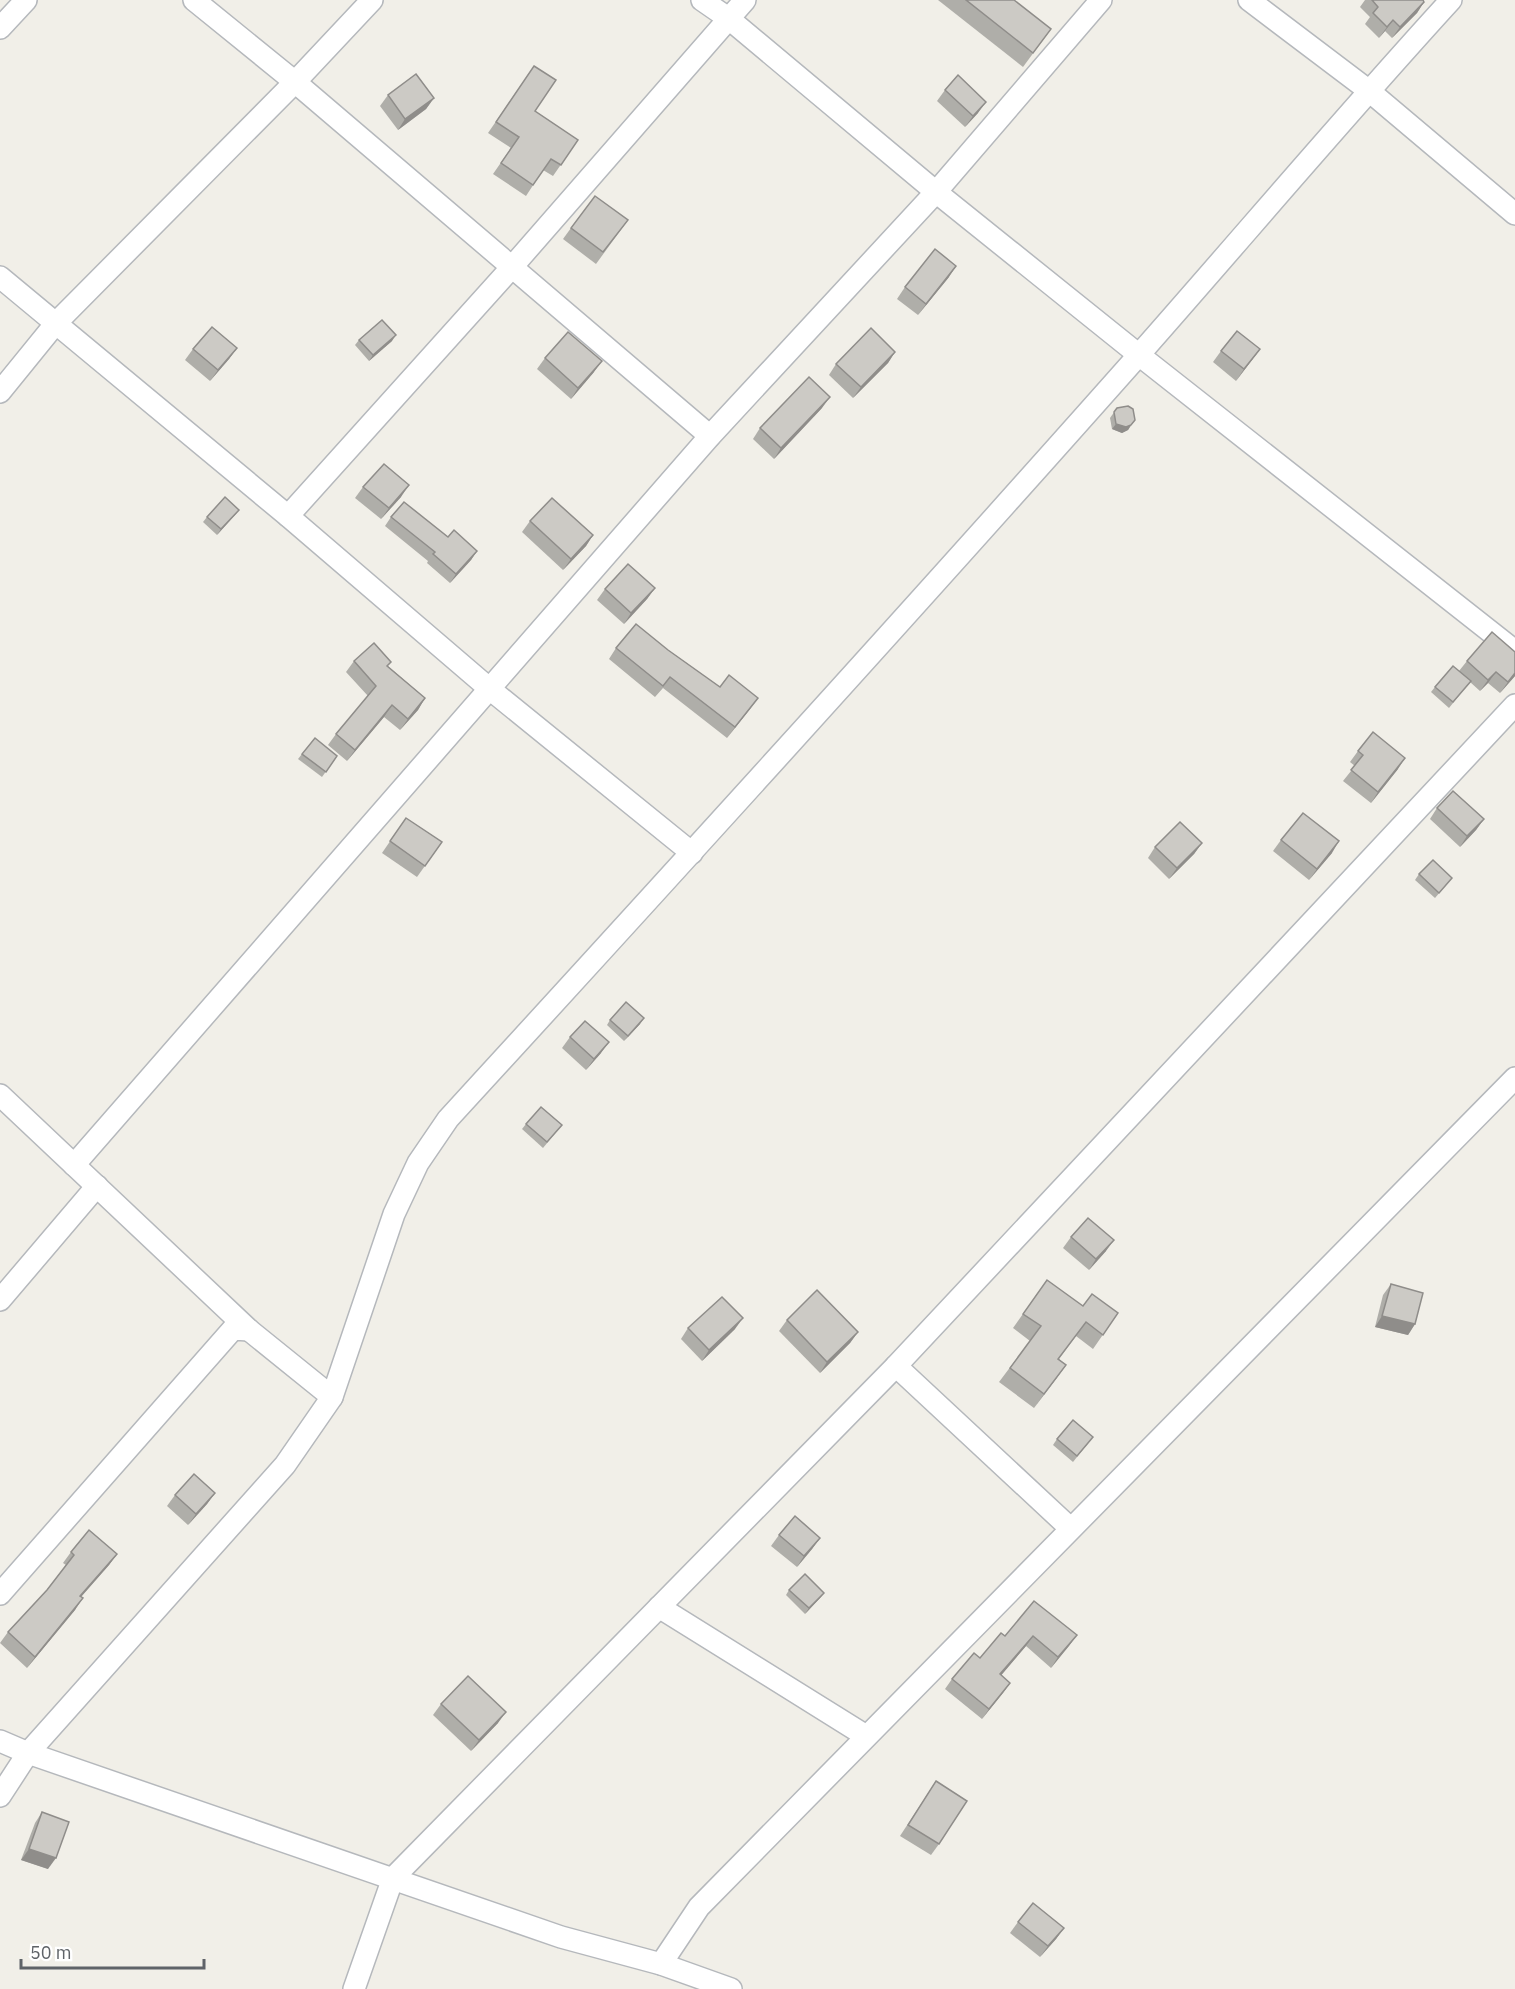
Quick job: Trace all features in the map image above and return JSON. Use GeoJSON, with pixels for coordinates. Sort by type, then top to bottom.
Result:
{"type":"FeatureCollection","features":[{"type":"Feature","properties":{"kind":"street"},"geometry":{"type":"LineString","coordinates":[[0,27],[26,0]]}},
{"type":"Feature","properties":{"kind":"street"},"geometry":{"type":"LineString","coordinates":[[194,0],[295,82],[710,436]]}},
{"type":"Feature","properties":{"kind":"street"},"geometry":{"type":"LineString","coordinates":[[0,392],[56,323],[295,82],[372,0]]}},
{"type":"Feature","properties":{"kind":"street"},"geometry":{"type":"LineString","coordinates":[[702,0],[728,18],[936,192],[1139,355],[1515,651]]}},
{"type":"Feature","properties":{"kind":"street"},"geometry":{"type":"LineString","coordinates":[[288,516],[512,267],[745,0]]}},
{"type":"Feature","properties":{"kind":"street"},"geometry":{"type":"LineString","coordinates":[[74,1165],[710,436],[936,192],[1101,0]]}},
{"type":"Feature","properties":{"kind":"street"},"geometry":{"type":"LineString","coordinates":[[1250,0],[1368,90],[1515,214]]}},
{"type":"Feature","properties":{"kind":"street"},"geometry":{"type":"LineString","coordinates":[[0,1796],[28,1753],[285,1466],[332,1397],[394,1214],[418,1163],[448,1119],[692,853],[1139,355],[1368,90],[1451,0]]}},
{"type":"Feature","properties":{"kind":"street"},"geometry":{"type":"LineString","coordinates":[[0,277],[288,516],[490,690],[692,853]]}},
{"type":"Feature","properties":{"kind":"street"},"geometry":{"type":"LineString","coordinates":[[354,1989],[393,1878],[896,1366],[1515,705]]}},
{"type":"Feature","properties":{"kind":"street"},"geometry":{"type":"LineString","coordinates":[[661,1964],[699,1907],[1515,1078]]}},
{"type":"Feature","properties":{"kind":"street"},"geometry":{"type":"LineString","coordinates":[[0,1095],[249,1330],[332,1397]]}},
{"type":"Feature","properties":{"kind":"street"},"geometry":{"type":"LineString","coordinates":[[0,1300],[97,1186]]}},
{"type":"Feature","properties":{"kind":"street"},"geometry":{"type":"LineString","coordinates":[[0,1594],[233,1329],[249,1330]]}},
{"type":"Feature","properties":{"kind":"street"},"geometry":{"type":"LineString","coordinates":[[896,1366],[1070,1528]]}},
{"type":"Feature","properties":{"kind":"street"},"geometry":{"type":"LineString","coordinates":[[659,1607],[866,1736]]}},
{"type":"Feature","properties":{"kind":"street"},"geometry":{"type":"LineString","coordinates":[[0,1741],[28,1753],[561,1937],[661,1964],[731,1989]]}},
{"type":"Feature","properties":{"kind":"building"},"geometry":{"type":"Polygon","coordinates":[[[966,0],[1014,0],[1051,29],[1033,53],[966,0]]]}},
{"type":"Feature","properties":{"kind":"building"},"geometry":{"type":"Polygon","coordinates":[[[1372,0],[1423,0],[1424,2],[1400,27],[1393,20],[1387,27],[1373,13],[1378,7],[1372,0]]]}},
{"type":"Feature","properties":{"kind":"building"},"geometry":{"type":"Polygon","coordinates":[[[534,66],[556,80],[535,111],[578,140],[561,165],[551,159],[533,185],[501,163],[519,137],[496,122],[534,66]]]}},
{"type":"Feature","properties":{"kind":"building"},"geometry":{"type":"Polygon","coordinates":[[[416,74],[434,98],[405,119],[388,95],[416,74]]]}},
{"type":"Feature","properties":{"kind":"building"},"geometry":{"type":"Polygon","coordinates":[[[958,75],[986,102],[973,116],[945,90],[958,75]]]}},
{"type":"Feature","properties":{"kind":"building"},"geometry":{"type":"Polygon","coordinates":[[[595,196],[628,220],[603,252],[571,228],[595,196]]]}},
{"type":"Feature","properties":{"kind":"building"},"geometry":{"type":"Polygon","coordinates":[[[935,249],[956,266],[926,304],[905,287],[935,249]]]}},
{"type":"Feature","properties":{"kind":"building"},"geometry":{"type":"Polygon","coordinates":[[[382,320],[396,335],[373,355],[359,340],[382,320]]]}},
{"type":"Feature","properties":{"kind":"building"},"geometry":{"type":"Polygon","coordinates":[[[212,327],[237,348],[218,370],[193,349],[212,327]]]}},
{"type":"Feature","properties":{"kind":"building"},"geometry":{"type":"Polygon","coordinates":[[[871,328],[895,352],[861,387],[836,364],[871,328]]]}},
{"type":"Feature","properties":{"kind":"building"},"geometry":{"type":"Polygon","coordinates":[[[1237,331],[1260,349],[1244,369],[1221,351],[1237,331]]]}},
{"type":"Feature","properties":{"kind":"building"},"geometry":{"type":"Polygon","coordinates":[[[568,332],[602,361],[578,388],[545,358],[568,332]]]}},
{"type":"Feature","properties":{"kind":"building"},"geometry":{"type":"Polygon","coordinates":[[[809,377],[830,397],[781,448],[760,428],[809,377]]]}},
{"type":"Feature","properties":{"kind":"building"},"geometry":{"type":"Polygon","coordinates":[[[1128,406],[1133,409],[1135,420],[1126,427],[1116,424],[1114,412],[1117,408],[1128,406]]]}},
{"type":"Feature","properties":{"kind":"building"},"geometry":{"type":"Polygon","coordinates":[[[384,464],[409,485],[389,508],[363,487],[384,464]]]}},
{"type":"Feature","properties":{"kind":"building"},"geometry":{"type":"Polygon","coordinates":[[[225,497],[239,510],[221,529],[207,517],[225,497]]]}},
{"type":"Feature","properties":{"kind":"building"},"geometry":{"type":"Polygon","coordinates":[[[552,498],[593,535],[571,559],[530,521],[552,498]]]}},
{"type":"Feature","properties":{"kind":"building"},"geometry":{"type":"Polygon","coordinates":[[[404,502],[448,537],[454,530],[477,551],[456,574],[433,554],[435,552],[391,517],[404,502]]]}},
{"type":"Feature","properties":{"kind":"building"},"geometry":{"type":"Polygon","coordinates":[[[628,564],[655,588],[631,613],[605,589],[628,564]]]}},
{"type":"Feature","properties":{"kind":"building"},"geometry":{"type":"Polygon","coordinates":[[[636,624],[720,687],[729,675],[758,698],[735,727],[670,677],[663,686],[616,648],[636,624]]]}},
{"type":"Feature","properties":{"kind":"building"},"geometry":{"type":"Polygon","coordinates":[[[1492,632],[1515,652],[1515,673],[1508,682],[1496,672],[1488,680],[1467,661],[1492,632]]]}},
{"type":"Feature","properties":{"kind":"building"},"geometry":{"type":"Polygon","coordinates":[[[374,643],[391,662],[387,666],[425,698],[408,719],[392,705],[355,750],[336,734],[376,686],[354,661],[374,643]]]}},
{"type":"Feature","properties":{"kind":"building"},"geometry":{"type":"Polygon","coordinates":[[[1453,666],[1471,681],[1453,702],[1435,687],[1453,666]]]}},
{"type":"Feature","properties":{"kind":"building"},"geometry":{"type":"Polygon","coordinates":[[[1373,732],[1405,758],[1378,792],[1351,770],[1363,755],[1358,751],[1373,732]]]}},
{"type":"Feature","properties":{"kind":"building"},"geometry":{"type":"Polygon","coordinates":[[[315,738],[337,756],[326,772],[302,754],[315,738]]]}},
{"type":"Feature","properties":{"kind":"building"},"geometry":{"type":"Polygon","coordinates":[[[1453,791],[1484,819],[1467,836],[1437,808],[1453,791]]]}},
{"type":"Feature","properties":{"kind":"building"},"geometry":{"type":"Polygon","coordinates":[[[1303,813],[1339,841],[1317,869],[1281,840],[1303,813]]]}},
{"type":"Feature","properties":{"kind":"building"},"geometry":{"type":"Polygon","coordinates":[[[406,818],[442,842],[425,866],[390,841],[406,818]]]}},
{"type":"Feature","properties":{"kind":"building"},"geometry":{"type":"Polygon","coordinates":[[[1180,822],[1202,843],[1177,868],[1155,847],[1180,822]]]}},
{"type":"Feature","properties":{"kind":"building"},"geometry":{"type":"Polygon","coordinates":[[[1433,860],[1452,878],[1439,893],[1419,874],[1433,860]]]}},
{"type":"Feature","properties":{"kind":"building"},"geometry":{"type":"Polygon","coordinates":[[[626,1002],[644,1018],[628,1036],[610,1020],[626,1002]]]}},
{"type":"Feature","properties":{"kind":"building"},"geometry":{"type":"Polygon","coordinates":[[[585,1021],[609,1042],[594,1059],[570,1037],[585,1021]]]}},
{"type":"Feature","properties":{"kind":"building"},"geometry":{"type":"Polygon","coordinates":[[[541,1107],[562,1125],[547,1142],[526,1124],[541,1107]]]}},
{"type":"Feature","properties":{"kind":"building"},"geometry":{"type":"Polygon","coordinates":[[[1088,1218],[1114,1240],[1096,1259],[1071,1237],[1088,1218]]]}},
{"type":"Feature","properties":{"kind":"building"},"geometry":{"type":"Polygon","coordinates":[[[1047,1280],[1083,1306],[1092,1294],[1118,1313],[1103,1335],[1086,1322],[1058,1359],[1066,1365],[1044,1394],[1010,1368],[1041,1326],[1023,1314],[1047,1280]]]}},
{"type":"Feature","properties":{"kind":"building"},"geometry":{"type":"Polygon","coordinates":[[[1391,1284],[1423,1293],[1415,1324],[1382,1316],[1391,1284]]]}},
{"type":"Feature","properties":{"kind":"building"},"geometry":{"type":"Polygon","coordinates":[[[817,1290],[858,1332],[827,1362],[787,1320],[817,1290]]]}},
{"type":"Feature","properties":{"kind":"building"},"geometry":{"type":"Polygon","coordinates":[[[722,1297],[743,1318],[709,1350],[688,1328],[722,1297]]]}},
{"type":"Feature","properties":{"kind":"building"},"geometry":{"type":"Polygon","coordinates":[[[1073,1420],[1093,1437],[1077,1456],[1057,1439],[1073,1420]]]}},
{"type":"Feature","properties":{"kind":"building"},"geometry":{"type":"Polygon","coordinates":[[[194,1474],[215,1493],[196,1514],[175,1495],[194,1474]]]}},
{"type":"Feature","properties":{"kind":"building"},"geometry":{"type":"Polygon","coordinates":[[[795,1516],[820,1538],[804,1556],[779,1535],[795,1516]]]}},
{"type":"Feature","properties":{"kind":"building"},"geometry":{"type":"Polygon","coordinates":[[[89,1530],[117,1554],[80,1596],[83,1598],[35,1657],[8,1632],[47,1590],[74,1555],[71,1552],[89,1530]]]}},
{"type":"Feature","properties":{"kind":"building"},"geometry":{"type":"Polygon","coordinates":[[[805,1574],[824,1593],[809,1608],[789,1590],[805,1574]]]}},
{"type":"Feature","properties":{"kind":"building"},"geometry":{"type":"Polygon","coordinates":[[[1034,1601],[1077,1635],[1058,1657],[1033,1636],[1000,1674],[1010,1683],[989,1709],[952,1679],[974,1653],[980,1658],[1001,1633],[1005,1636],[1034,1601]]]}},
{"type":"Feature","properties":{"kind":"building"},"geometry":{"type":"Polygon","coordinates":[[[468,1676],[506,1712],[479,1740],[441,1704],[468,1676]]]}},
{"type":"Feature","properties":{"kind":"building"},"geometry":{"type":"Polygon","coordinates":[[[936,1781],[967,1801],[939,1844],[908,1825],[936,1781]]]}},
{"type":"Feature","properties":{"kind":"building"},"geometry":{"type":"Polygon","coordinates":[[[42,1812],[69,1822],[56,1858],[29,1849],[42,1812]]]}},
{"type":"Feature","properties":{"kind":"building"},"geometry":{"type":"Polygon","coordinates":[[[1033,1903],[1064,1928],[1048,1946],[1018,1922],[1033,1903]]]}}]}
